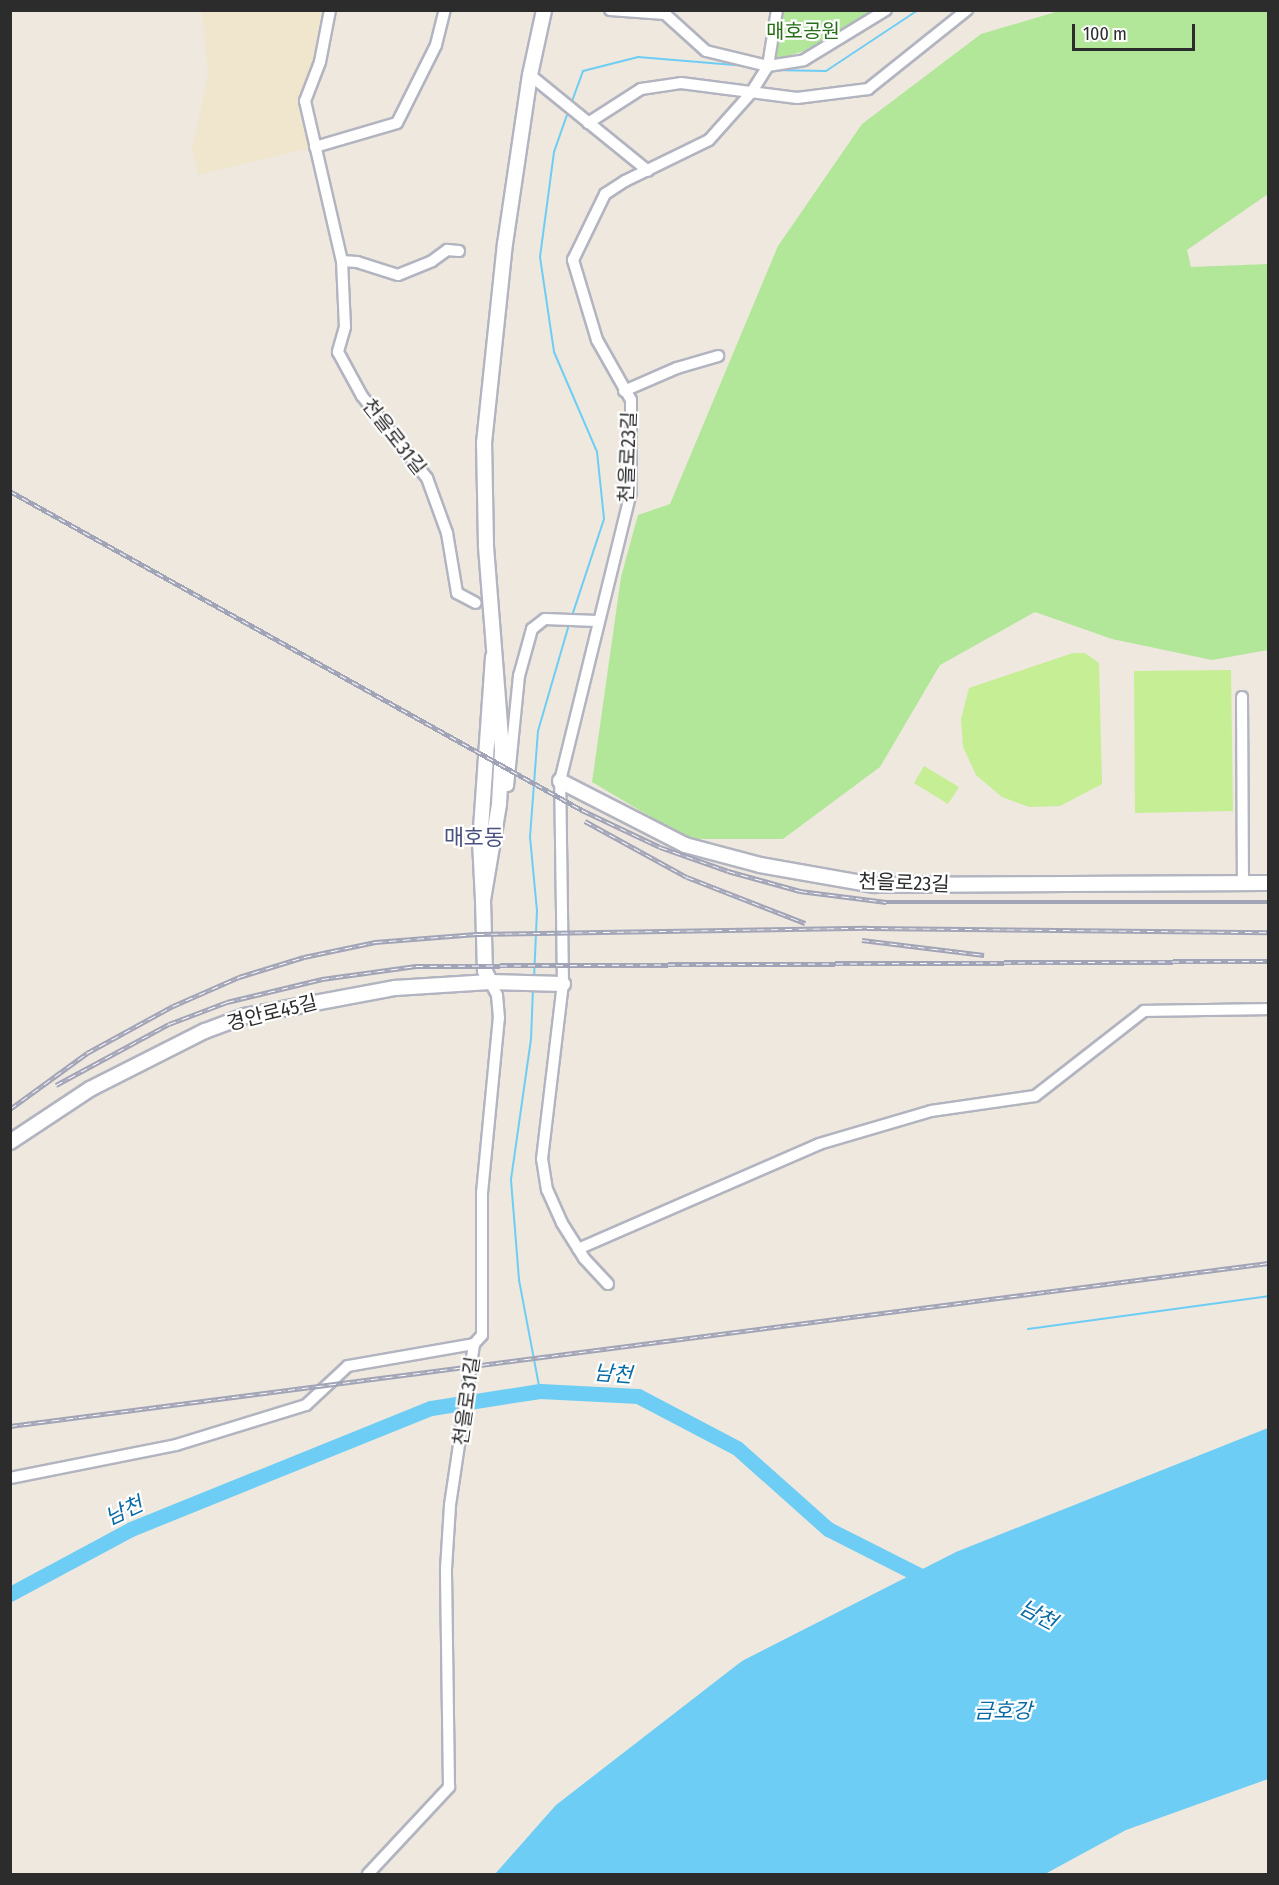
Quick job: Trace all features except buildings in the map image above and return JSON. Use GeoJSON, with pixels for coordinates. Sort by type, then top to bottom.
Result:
{"type":"FeatureCollection","features":[{"type":"Feature","properties":{"kind":"street","name":"천을로31길"},"geometry":{"type":"LineString","coordinates":[[330,10],[320,62],[305,101],[342,261],[345,327],[338,352],[362,396],[427,478],[447,533],[457,593],[476,603]]}},
{"type":"Feature","properties":{"kind":"street"},"geometry":{"type":"LineString","coordinates":[[315,147],[397,123],[436,45],[445,10]]}},
{"type":"Feature","properties":{"kind":"street","name":"천을로31길"},"geometry":{"type":"LineString","coordinates":[[368,1875],[449,1787],[446,1569],[450,1505],[474,1344],[482,1335],[482,1193],[499,1018],[496,983],[485,971],[480,841],[493,657],[484,443],[505,244],[530,75],[544,10]]}},
{"type":"Feature","properties":{"kind":"street"},"geometry":{"type":"LineString","coordinates":[[610,10],[665,14],[706,51],[768,66],[804,60],[886,10]]}},
{"type":"Feature","properties":{"kind":"street"},"geometry":{"type":"LineString","coordinates":[[768,66],[777,10]]}},
{"type":"Feature","properties":{"kind":"street"},"geometry":{"type":"LineString","coordinates":[[588,123],[641,89],[708,84],[754,89],[796,98],[868,89],[967,10]]}},
{"type":"Feature","properties":{"kind":"street","name":"천을로23길"},"geometry":{"type":"LineString","coordinates":[[608,1284],[578,1249],[547,1190],[542,1159],[557,984],[560,781],[593,620],[631,492],[631,400],[597,340],[573,260],[605,194],[709,140],[754,89],[768,66]]}},
{"type":"Feature","properties":{"kind":"street"},"geometry":{"type":"LineString","coordinates":[[530,75],[648,171]]}},
{"type":"Feature","properties":{"kind":"street"},"geometry":{"type":"LineString","coordinates":[[342,261],[357,262],[398,275],[432,261],[447,250],[459,250]]}},
{"type":"Feature","properties":{"kind":"street"},"geometry":{"type":"LineString","coordinates":[[624,391],[677,368],[718,356]]}},
{"type":"Feature","properties":{"kind":"street"},"geometry":{"type":"LineString","coordinates":[[508,786],[519,676],[532,629],[545,619],[593,620]]}},
{"type":"Feature","properties":{"kind":"street"},"geometry":{"type":"LineString","coordinates":[[1242,697],[1243,884]]}},
{"type":"Feature","properties":{"kind":"street","name":"천을로23길"},"geometry":{"type":"LineString","coordinates":[[560,781],[685,845],[760,865],[874,885],[1269,883]]}},
{"type":"Feature","properties":{"kind":"street","name":"경안로45길"},"geometry":{"type":"LineString","coordinates":[[10,1142],[90,1089],[205,1031],[245,1016],[395,988],[496,983],[557,984]]}},
{"type":"Feature","properties":{"kind":"street"},"geometry":{"type":"LineString","coordinates":[[578,1249],[841,1137],[932,1111],[1035,1096],[1149,1010],[1269,1009]]}},
{"type":"Feature","properties":{"kind":"street"},"geometry":{"type":"LineString","coordinates":[[10,1478],[176,1445],[306,1405],[348,1366],[474,1344]]}},
{"type":"Feature","properties":{"kind":"shaded area"},"geometry":{"type":"Polygon","coordinates":[[[202,11],[330,11],[305,101],[315,147],[198,175],[192,149],[208,74],[202,11]]]}},
{"type":"Feature","properties":{"kind":"green space","name":"매호공원"},"geometry":{"type":"Polygon","coordinates":[[[783,11],[871,11],[814,48],[774,60],[783,11]]]}},
{"type":"Feature","properties":{"kind":"green space"},"geometry":{"type":"Polygon","coordinates":[[[1059,11],[1268,11],[1268,194],[1187,250],[1191,267],[1268,264],[1268,650],[1212,660],[1112,639],[1035,612],[940,665],[880,767],[783,839],[688,839],[592,782],[621,577],[638,515],[670,504],[778,246],[862,124],[981,34],[1059,11]]]}},
{"type":"Feature","properties":{"kind":"green space"},"geometry":{"type":"Polygon","coordinates":[[[1073,653],[1085,653],[1099,663],[1102,784],[1060,806],[1029,807],[1002,797],[976,775],[963,747],[961,719],[969,688],[1073,653]]]}},
{"type":"Feature","properties":{"kind":"green space"},"geometry":{"type":"Polygon","coordinates":[[[1231,670],[1233,811],[1135,813],[1134,671],[1231,670]]]}},
{"type":"Feature","properties":{"kind":"green space"},"geometry":{"type":"Polygon","coordinates":[[[924,766],[959,787],[948,804],[914,783],[924,766]]]}},
{"type":"Feature","properties":{"kind":"water","name":"금호강"},"geometry":{"type":"Polygon","coordinates":[[[1268,1428],[1268,1779],[1126,1830],[1045,1874],[495,1874],[556,1805],[742,1661],[956,1552],[1268,1428]]]}},
{"type":"Feature","properties":{"kind":"waterway"},"geometry":{"type":"LineString","coordinates":[[771,70],[826,71],[918,10]]}},
{"type":"Feature","properties":{"kind":"waterway"},"geometry":{"type":"LineString","coordinates":[[571,104],[583,71],[638,57],[747,66]]}},
{"type":"Feature","properties":{"kind":"waterway"},"geometry":{"type":"LineString","coordinates":[[568,112],[554,152],[540,257],[554,352],[597,452],[604,519],[572,616]]}},
{"type":"Feature","properties":{"kind":"waterway"},"geometry":{"type":"LineString","coordinates":[[534,979],[537,911],[530,837],[538,731],[569,624]]}},
{"type":"Feature","properties":{"kind":"waterway"},"geometry":{"type":"LineString","coordinates":[[533,988],[531,1039],[511,1180],[519,1280],[540,1391]]}},
{"type":"Feature","properties":{"kind":"waterway"},"geometry":{"type":"LineString","coordinates":[[1028,1329],[1268,1296]]}},
{"type":"Feature","properties":{"kind":"waterway","name":"남천"},"geometry":{"type":"LineString","coordinates":[[10,1594],[131,1529],[431,1408],[540,1391],[638,1396],[737,1448],[828,1529],[933,1582]]}},
{"type":"Feature","properties":{"kind":"railway"},"geometry":{"type":"LineString","coordinates":[[10,491],[582,810],[660,847],[728,871],[800,891],[886,902],[1268,902]]}},
{"type":"Feature","properties":{"kind":"railway"},"geometry":{"type":"LineString","coordinates":[[585,821],[687,877],[805,923]]}},
{"type":"Feature","properties":{"kind":"railway"},"geometry":{"type":"LineString","coordinates":[[10,1109],[87,1053],[173,1006],[239,977],[304,957],[375,942],[477,934],[867,928],[1268,932]]}},
{"type":"Feature","properties":{"kind":"railway"},"geometry":{"type":"LineString","coordinates":[[862,940],[984,955]]}},
{"type":"Feature","properties":{"kind":"railway"},"geometry":{"type":"LineString","coordinates":[[56,1085],[169,1024],[227,1002],[322,979],[416,966],[1268,961]]}},
{"type":"Feature","properties":{"kind":"railway"},"geometry":{"type":"LineString","coordinates":[[10,1426],[1268,1263]]}},
{"type":"Feature","properties":{"kind":"district","name":"매호동"},"geometry":{"type":"Point","coordinates":[474,838]}}]}
